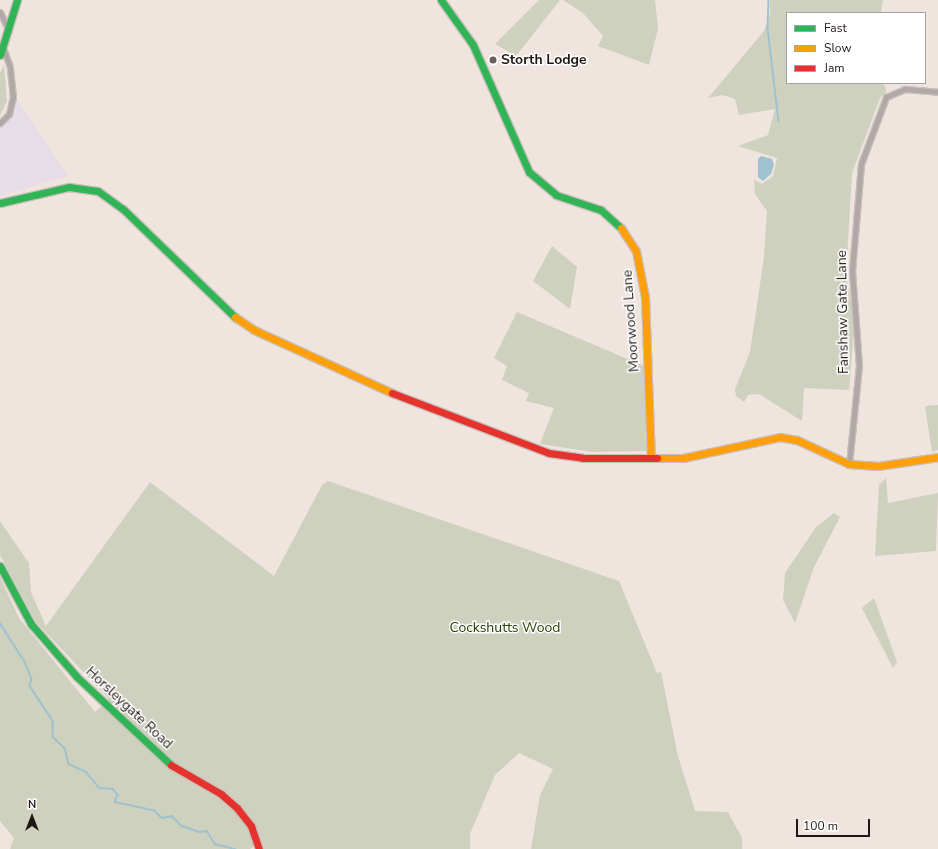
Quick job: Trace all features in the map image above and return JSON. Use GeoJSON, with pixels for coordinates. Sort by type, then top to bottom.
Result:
{"type":"FeatureCollection","features":[{"type":"Feature","properties":{"kind":"main road"},"geometry":{"type":"LineString","coordinates":[[1,52],[17,0]]}},
{"type":"Feature","properties":{"kind":"main road","name":"Moorwood Lane"},"geometry":{"type":"LineString","coordinates":[[441,0],[473,45],[530,172],[556,195],[601,210],[633,245],[641,266],[645,297],[652,458]]}},
{"type":"Feature","properties":{"kind":"main road"},"geometry":{"type":"LineString","coordinates":[[0,203],[69,187],[94,190],[123,209],[226,311],[283,345],[419,406],[532,448],[564,456],[652,458],[699,457],[780,437],[797,440],[849,464],[878,466],[938,457]]}},
{"type":"Feature","properties":{"kind":"main road","name":"Horsleygate Road"},"geometry":{"type":"LineString","coordinates":[[0,566],[31,624],[77,678],[173,767],[221,794],[237,808],[251,826],[259,849]]}},
{"type":"Feature","properties":{"kind":"street"},"geometry":{"type":"LineString","coordinates":[[0,12],[8,30]]}},
{"type":"Feature","properties":{"kind":"street"},"geometry":{"type":"LineString","coordinates":[[0,124],[9,114],[13,94],[10,67],[1,52]]}},
{"type":"Feature","properties":{"kind":"street","name":"Fanshaw Gate Lane"},"geometry":{"type":"LineString","coordinates":[[849,464],[858,366],[852,271],[861,164],[886,97],[905,89],[938,92]]}},
{"type":"Feature","properties":{"kind":"shaded area"},"geometry":{"type":"Polygon","coordinates":[[[17,99],[68,176],[0,196],[0,126],[13,112],[17,99]]]}},
{"type":"Feature","properties":{"kind":"green space"},"geometry":{"type":"Polygon","coordinates":[[[539,0],[560,0],[516,56],[495,44],[539,0]]]}},
{"type":"Feature","properties":{"kind":"green space"},"geometry":{"type":"Polygon","coordinates":[[[563,0],[655,0],[658,29],[649,65],[598,46],[603,36],[583,13],[563,0]]]}},
{"type":"Feature","properties":{"kind":"green space"},"geometry":{"type":"Polygon","coordinates":[[[770,0],[883,0],[881,12],[786,12],[786,84],[884,84],[887,91],[880,98],[852,173],[846,276],[855,320],[849,390],[804,388],[802,421],[759,394],[748,395],[744,402],[736,396],[735,389],[750,352],[764,257],[767,211],[755,194],[754,180],[762,184],[773,176],[777,158],[738,146],[768,135],[775,109],[739,115],[735,99],[723,95],[708,98],[764,31],[770,15],[770,0]]]}},
{"type":"Feature","properties":{"kind":"green space"},"geometry":{"type":"Polygon","coordinates":[[[4,65],[7,101],[0,116],[0,73],[4,65]]]}},
{"type":"Feature","properties":{"kind":"green space"},"geometry":{"type":"Polygon","coordinates":[[[552,246],[577,267],[570,309],[533,281],[552,246]]]}},
{"type":"Feature","properties":{"kind":"green space"},"geometry":{"type":"Polygon","coordinates":[[[517,312],[644,366],[646,451],[592,452],[540,444],[554,408],[526,401],[529,393],[502,380],[507,366],[494,358],[517,312]]]}},
{"type":"Feature","properties":{"kind":"green space"},"geometry":{"type":"Polygon","coordinates":[[[938,405],[938,450],[932,452],[925,406],[938,405]]]}},
{"type":"Feature","properties":{"kind":"green space"},"geometry":{"type":"Polygon","coordinates":[[[886,478],[888,503],[938,493],[936,551],[875,556],[879,485],[886,478]]]}},
{"type":"Feature","properties":{"kind":"green space","name":"Cockshutts Wood"},"geometry":{"type":"Polygon","coordinates":[[[328,481],[619,581],[657,673],[661,672],[678,756],[695,811],[728,812],[742,838],[742,849],[531,849],[540,795],[553,769],[519,753],[495,775],[470,834],[470,849],[264,849],[261,841],[250,849],[10,849],[14,838],[0,821],[0,577],[19,618],[95,712],[109,699],[36,622],[0,555],[0,521],[29,563],[31,592],[46,626],[150,482],[274,576],[322,485],[328,481]]]}},
{"type":"Feature","properties":{"kind":"green space"},"geometry":{"type":"Polygon","coordinates":[[[834,513],[840,517],[814,567],[795,623],[783,600],[785,573],[816,527],[834,513]]]}},
{"type":"Feature","properties":{"kind":"green space"},"geometry":{"type":"Polygon","coordinates":[[[874,598],[897,662],[893,668],[862,608],[874,598]]]}},
{"type":"Feature","properties":{"kind":"water"},"geometry":{"type":"Polygon","coordinates":[[[761,156],[772,159],[774,165],[771,174],[763,181],[758,177],[758,159],[761,156]]]}},
{"type":"Feature","properties":{"kind":"waterway"},"geometry":{"type":"LineString","coordinates":[[769,0],[768,28],[779,121]]}},
{"type":"Feature","properties":{"kind":"waterway"},"geometry":{"type":"LineString","coordinates":[[0,623],[25,662],[32,679],[30,686],[53,721],[53,737],[65,748],[69,764],[86,772],[100,788],[113,789],[118,795],[115,802],[154,810],[162,818],[172,816],[182,826],[199,832],[207,831],[215,844],[235,849]]}},
{"type":"Feature","properties":{"kind":"traffic: fast"},"geometry":{"type":"LineString","coordinates":[[0,55],[17,0]]}},
{"type":"Feature","properties":{"kind":"traffic: fast"},"geometry":{"type":"LineString","coordinates":[[441,0],[473,45],[529,172],[556,195],[601,210],[621,228]]}},
{"type":"Feature","properties":{"kind":"traffic: fast"},"geometry":{"type":"LineString","coordinates":[[0,203],[69,187],[98,191],[123,209],[235,317]]}},
{"type":"Feature","properties":{"kind":"traffic: fast"},"geometry":{"type":"LineString","coordinates":[[0,566],[31,624],[77,677],[171,765]]}},
{"type":"Feature","properties":{"kind":"traffic: slow"},"geometry":{"type":"LineString","coordinates":[[621,228],[636,251],[645,297],[651,458]]}},
{"type":"Feature","properties":{"kind":"traffic: slow"},"geometry":{"type":"LineString","coordinates":[[235,317],[254,330],[392,393]]}},
{"type":"Feature","properties":{"kind":"traffic: slow"},"geometry":{"type":"LineString","coordinates":[[657,458],[683,458],[780,437],[797,440],[849,464],[878,466],[938,457]]}},
{"type":"Feature","properties":{"kind":"traffic: jam"},"geometry":{"type":"LineString","coordinates":[[392,393],[549,453],[583,458],[657,458]]}},
{"type":"Feature","properties":{"kind":"traffic: jam"},"geometry":{"type":"LineString","coordinates":[[171,765],[221,794],[237,808],[251,826],[259,849]]}},
{"type":"Feature","properties":{"kind":"place","name":"Storth Lodge"},"geometry":{"type":"Point","coordinates":[493,60]}}]}
